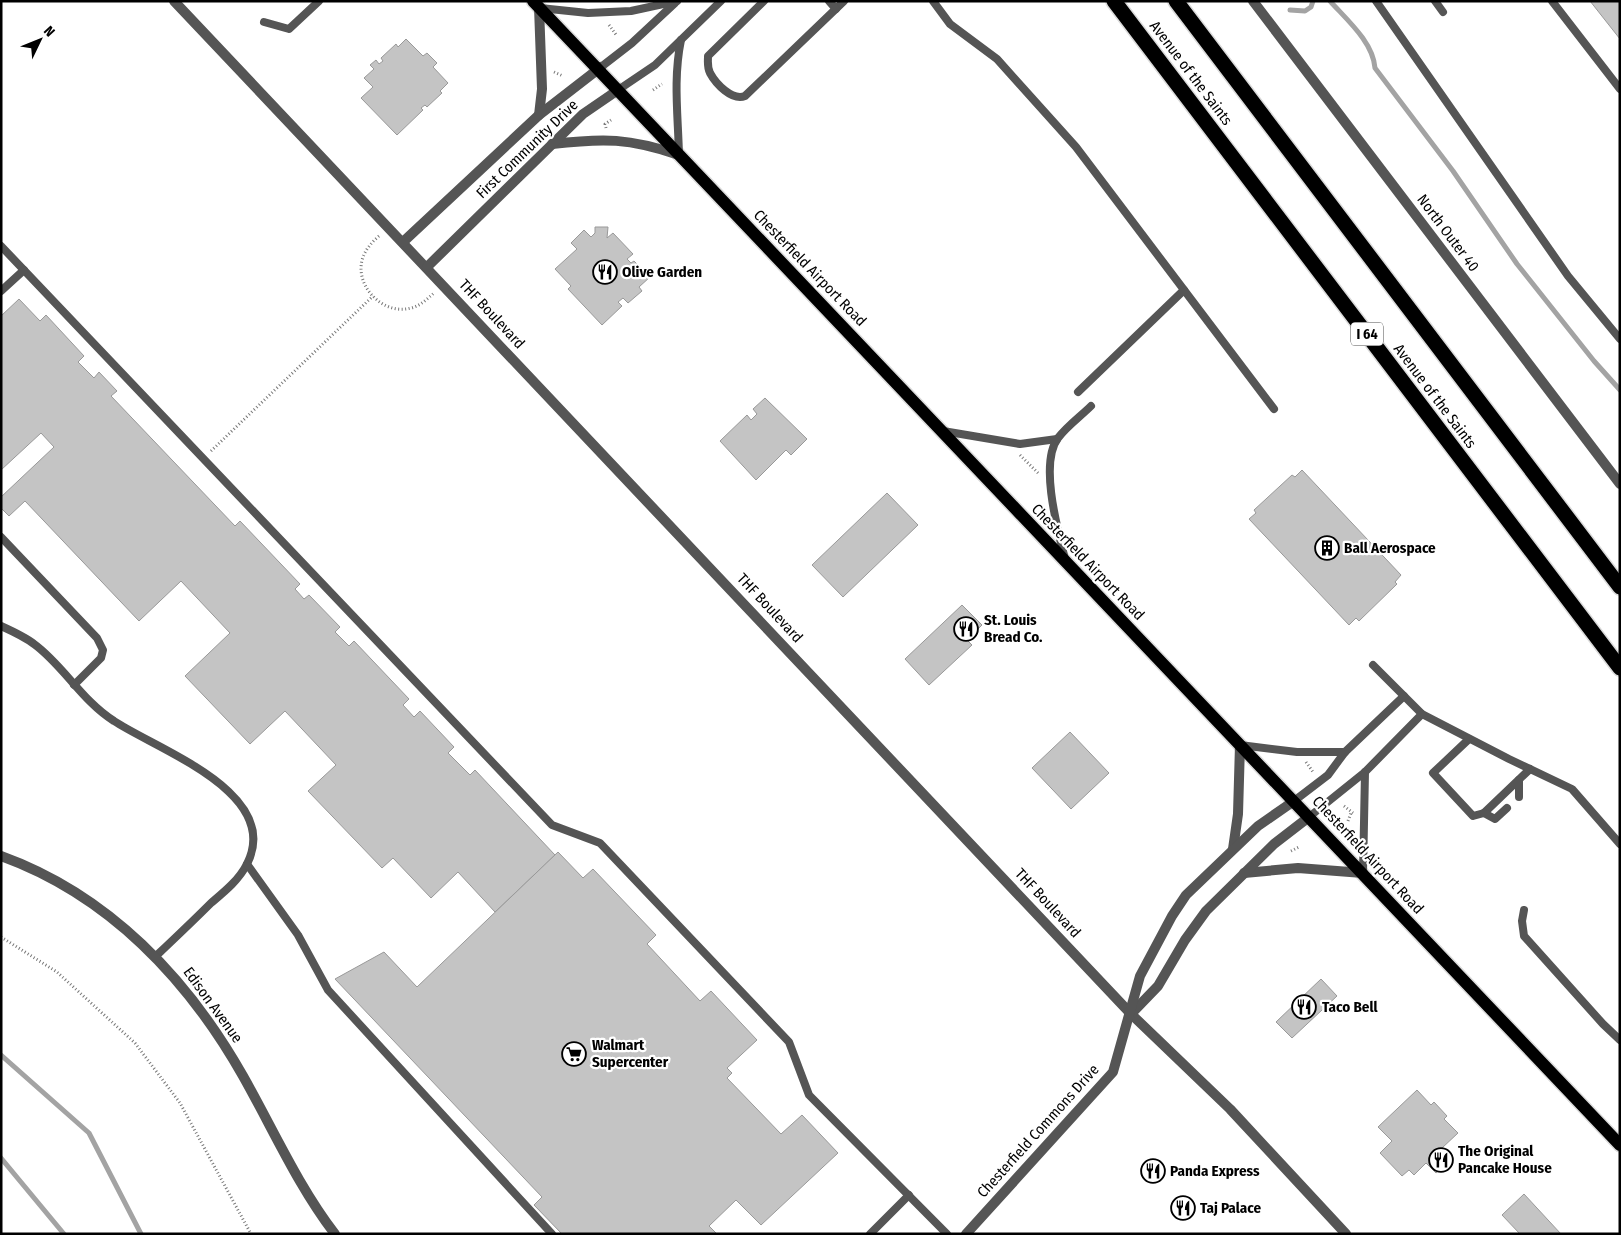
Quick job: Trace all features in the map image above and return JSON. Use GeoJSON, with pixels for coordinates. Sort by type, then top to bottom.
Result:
{"type":"FeatureCollection","features":[{"type":"Feature","properties":{"kind":"highway","name":"Avenue of the Saints"},"geometry":{"type":"LineString","coordinates":[[1114,1],[1620,668]]}},
{"type":"Feature","properties":{"kind":"highway","name":"Avenue of the Saints"},"geometry":{"type":"LineString","coordinates":[[1176,1],[1620,587]]}},
{"type":"Feature","properties":{"kind":"main road","name":"Chesterfield Airport Road"},"geometry":{"type":"LineString","coordinates":[[536,4],[599,68],[679,155],[1620,1145]]}},
{"type":"Feature","properties":{"kind":"street","name":"THF Boulevard"},"geometry":{"type":"LineString","coordinates":[[174,1],[1131,1014],[1230,1109],[1346,1234]]}},
{"type":"Feature","properties":{"kind":"street","name":"North Outer 40"},"geometry":{"type":"LineString","coordinates":[[1253,1],[1620,484]]}},
{"type":"Feature","properties":{"kind":"street"},"geometry":{"type":"LineString","coordinates":[[536,4],[542,89],[539,115]]}},
{"type":"Feature","properties":{"kind":"street","name":"First Community Drive"},"geometry":{"type":"LineString","coordinates":[[403,242],[539,115],[599,68]]}},
{"type":"Feature","properties":{"kind":"street","name":"First Community Drive"},"geometry":{"type":"LineString","coordinates":[[426,267],[583,114],[618,90]]}},
{"type":"Feature","properties":{"kind":"street"},"geometry":{"type":"LineString","coordinates":[[552,144],[588,140],[622,140],[644,143],[679,155]]}},
{"type":"Feature","properties":{"kind":"street"},"geometry":{"type":"LineString","coordinates":[[1234,849],[1238,814],[1240,744]]}},
{"type":"Feature","properties":{"kind":"street","name":"Chesterfield Commons Drive"},"geometry":{"type":"LineString","coordinates":[[966,1234],[1113,1072],[1131,1014],[1140,976],[1172,916],[1186,895],[1258,826],[1294,801]]}},
{"type":"Feature","properties":{"kind":"street","name":"Chesterfield Commons Drive"},"geometry":{"type":"LineString","coordinates":[[1131,1014],[1158,986],[1185,940],[1206,911],[1274,844],[1310,817]]}},
{"type":"Feature","properties":{"kind":"street","name":"Edison Avenue"},"geometry":{"type":"LineString","coordinates":[[1,856],[36,870],[108,915],[156,956],[182,984],[224,1043],[306,1191],[336,1234]]}},
{"type":"Feature","properties":{"kind":"street"},"geometry":{"type":"LineString","coordinates":[[1244,873],[1298,868],[1363,873]]}},
{"type":"Feature","properties":{"kind":"lane"},"geometry":{"type":"LineString","coordinates":[[264,22],[288,29],[319,1]]}},
{"type":"Feature","properties":{"kind":"lane"},"geometry":{"type":"LineString","coordinates":[[536,4],[588,13],[631,11],[677,1]]}},
{"type":"Feature","properties":{"kind":"lane","name":"First Community Drive"},"geometry":{"type":"LineString","coordinates":[[599,68],[632,43],[677,1]]}},
{"type":"Feature","properties":{"kind":"lane","name":"First Community Drive"},"geometry":{"type":"LineString","coordinates":[[618,90],[655,65],[721,1]]}},
{"type":"Feature","properties":{"kind":"lane"},"geometry":{"type":"LineString","coordinates":[[764,1],[708,56],[707,66],[710,73],[733,97],[738,99],[745,96],[844,1]]}},
{"type":"Feature","properties":{"kind":"lane"},"geometry":{"type":"LineString","coordinates":[[829,1],[836,9]]}},
{"type":"Feature","properties":{"kind":"lane"},"geometry":{"type":"LineString","coordinates":[[933,1],[950,24],[997,59],[1076,147],[1274,408]]}},
{"type":"Feature","properties":{"kind":"lane"},"geometry":{"type":"LineString","coordinates":[[1376,1],[1568,276],[1620,338]]}},
{"type":"Feature","properties":{"kind":"lane"},"geometry":{"type":"LineString","coordinates":[[1435,1],[1443,12]]}},
{"type":"Feature","properties":{"kind":"lane"},"geometry":{"type":"LineString","coordinates":[[1552,1],[1620,90]]}},
{"type":"Feature","properties":{"kind":"lane"},"geometry":{"type":"LineString","coordinates":[[679,155],[675,87],[676,65],[681,39]]}},
{"type":"Feature","properties":{"kind":"lane"},"geometry":{"type":"LineString","coordinates":[[1,246],[552,825],[600,844],[634,879],[789,1042],[809,1094],[947,1234]]}},
{"type":"Feature","properties":{"kind":"lane"},"geometry":{"type":"LineString","coordinates":[[1,291],[24,270]]}},
{"type":"Feature","properties":{"kind":"lane"},"geometry":{"type":"LineString","coordinates":[[1078,392],[1184,290]]}},
{"type":"Feature","properties":{"kind":"lane"},"geometry":{"type":"LineString","coordinates":[[943,431],[1020,444],[1056,439],[1091,406]]}},
{"type":"Feature","properties":{"kind":"lane"},"geometry":{"type":"LineString","coordinates":[[1056,439],[1049,483],[1066,563]]}},
{"type":"Feature","properties":{"kind":"lane"},"geometry":{"type":"LineString","coordinates":[[1,537],[96,638],[103,650],[101,658],[74,685]]}},
{"type":"Feature","properties":{"kind":"lane"},"geometry":{"type":"LineString","coordinates":[[1,626],[35,645],[112,720],[218,782],[238,798],[250,819],[253,842],[247,864],[234,881],[156,956]]}},
{"type":"Feature","properties":{"kind":"lane"},"geometry":{"type":"LineString","coordinates":[[1373,665],[1422,714],[1469,739],[1572,788],[1620,844]]}},
{"type":"Feature","properties":{"kind":"lane"},"geometry":{"type":"LineString","coordinates":[[1294,801],[1328,775],[1345,752],[1404,696]]}},
{"type":"Feature","properties":{"kind":"lane"},"geometry":{"type":"LineString","coordinates":[[1310,817],[1365,772],[1422,714]]}},
{"type":"Feature","properties":{"kind":"lane"},"geometry":{"type":"LineString","coordinates":[[1469,739],[1433,773],[1473,816],[1484,813],[1530,769]]}},
{"type":"Feature","properties":{"kind":"lane"},"geometry":{"type":"LineString","coordinates":[[1240,744],[1297,752],[1345,752]]}},
{"type":"Feature","properties":{"kind":"lane"},"geometry":{"type":"LineString","coordinates":[[1363,873],[1365,772]]}},
{"type":"Feature","properties":{"kind":"lane"},"geometry":{"type":"LineString","coordinates":[[1518,780],[1519,797]]}},
{"type":"Feature","properties":{"kind":"lane"},"geometry":{"type":"LineString","coordinates":[[1484,813],[1495,819],[1507,808]]}},
{"type":"Feature","properties":{"kind":"lane"},"geometry":{"type":"LineString","coordinates":[[247,864],[298,935],[328,990],[552,1234]]}},
{"type":"Feature","properties":{"kind":"lane"},"geometry":{"type":"LineString","coordinates":[[1524,910],[1522,921],[1524,936],[1603,1024],[1620,1040]]}},
{"type":"Feature","properties":{"kind":"lane"},"geometry":{"type":"LineString","coordinates":[[870,1234],[909,1195]]}},
{"type":"Feature","properties":{"kind":"path"},"geometry":{"type":"LineString","coordinates":[[609,25],[617,36]]}},
{"type":"Feature","properties":{"kind":"path"},"geometry":{"type":"LineString","coordinates":[[552,71],[563,76]]}},
{"type":"Feature","properties":{"kind":"path"},"geometry":{"type":"LineString","coordinates":[[654,78],[657,86]]}},
{"type":"Feature","properties":{"kind":"path"},"geometry":{"type":"LineString","coordinates":[[653,90],[662,84]]}},
{"type":"Feature","properties":{"kind":"path"},"geometry":{"type":"LineString","coordinates":[[599,119],[606,124],[607,131]]}},
{"type":"Feature","properties":{"kind":"path"},"geometry":{"type":"LineString","coordinates":[[606,124],[611,120]]}},
{"type":"Feature","properties":{"kind":"path"},"geometry":{"type":"LineString","coordinates":[[388,227],[370,244],[362,259],[362,278],[366,289],[383,304],[399,309],[412,308],[424,302],[443,285]]}},
{"type":"Feature","properties":{"kind":"path"},"geometry":{"type":"LineString","coordinates":[[201,456],[213,450],[373,296]]}},
{"type":"Feature","properties":{"kind":"path"},"geometry":{"type":"LineString","coordinates":[[1016,451],[1040,475]]}},
{"type":"Feature","properties":{"kind":"path"},"geometry":{"type":"LineString","coordinates":[[1306,762],[1313,772]]}},
{"type":"Feature","properties":{"kind":"path"},"geometry":{"type":"LineString","coordinates":[[1344,806],[1351,812],[1356,813]]}},
{"type":"Feature","properties":{"kind":"path"},"geometry":{"type":"LineString","coordinates":[[1348,821],[1351,812]]}},
{"type":"Feature","properties":{"kind":"path"},"geometry":{"type":"LineString","coordinates":[[1288,846],[1293,855]]}},
{"type":"Feature","properties":{"kind":"path"},"geometry":{"type":"LineString","coordinates":[[1291,851],[1299,847]]}},
{"type":"Feature","properties":{"kind":"path"},"geometry":{"type":"LineString","coordinates":[[1,937],[57,972],[135,1043],[180,1103],[251,1234]]}},
{"type":"Feature","properties":{"kind":"building"},"geometry":{"type":"Polygon","coordinates":[[[1590,1],[1620,1],[1620,39],[1590,1]]]}},
{"type":"Feature","properties":{"kind":"building"},"geometry":{"type":"Polygon","coordinates":[[[406,39],[423,56],[427,53],[437,63],[433,67],[448,83],[440,91],[442,93],[427,107],[425,105],[421,108],[423,110],[397,135],[361,98],[373,87],[364,78],[374,69],[370,65],[376,60],[379,64],[383,61],[381,58],[396,44],[398,47],[406,39]]]}},
{"type":"Feature","properties":{"kind":"building"},"geometry":{"type":"Polygon","coordinates":[[[595,227],[608,227],[607,238],[613,233],[633,254],[627,259],[631,263],[634,261],[650,277],[639,287],[642,291],[628,303],[623,298],[618,302],[622,306],[602,325],[568,289],[571,286],[555,269],[577,249],[571,243],[584,230],[591,237],[595,233],[595,227]]]}},
{"type":"Feature","properties":{"kind":"building"},"geometry":{"type":"Polygon","coordinates":[[[19,299],[40,321],[46,315],[84,356],[78,362],[94,378],[99,372],[117,391],[111,396],[235,526],[240,521],[300,584],[295,589],[304,599],[309,595],[340,627],[335,632],[349,646],[354,641],[409,699],[403,705],[414,717],[420,711],[454,747],[448,753],[470,775],[475,770],[555,855],[495,912],[458,872],[431,898],[393,858],[382,868],[308,791],[336,765],[285,711],[250,744],[185,676],[230,633],[181,581],[139,621],[25,501],[9,516],[1,508],[1,497],[54,447],[41,433],[1,470],[1,316],[19,299]]]}},
{"type":"Feature","properties":{"kind":"building"},"geometry":{"type":"Polygon","coordinates":[[[765,398],[807,439],[791,455],[786,450],[756,480],[720,441],[747,415],[751,420],[757,414],[753,409],[765,398]]]}},
{"type":"Feature","properties":{"kind":"building","name":"Ball Aerospace"},"geometry":{"type":"Polygon","coordinates":[[[1302,470],[1401,575],[1395,582],[1397,584],[1359,621],[1356,618],[1349,625],[1249,519],[1256,513],[1254,510],[1292,475],[1295,477],[1302,470]]]}},
{"type":"Feature","properties":{"kind":"building"},"geometry":{"type":"Polygon","coordinates":[[[887,493],[918,525],[843,597],[812,565],[887,493]]]}},
{"type":"Feature","properties":{"kind":"building"},"geometry":{"type":"Polygon","coordinates":[[[962,605],[982,625],[967,640],[972,645],[929,685],[905,659],[962,605]]]}},
{"type":"Feature","properties":{"kind":"building"},"geometry":{"type":"Polygon","coordinates":[[[1070,732],[1109,773],[1071,809],[1032,768],[1070,732]]]}},
{"type":"Feature","properties":{"kind":"building","name":"Walmart Supercenter"},"geometry":{"type":"Polygon","coordinates":[[[558,852],[583,878],[593,869],[656,935],[647,944],[700,1001],[711,991],[757,1040],[727,1068],[732,1073],[727,1078],[781,1134],[802,1115],[838,1153],[761,1225],[736,1200],[709,1226],[717,1234],[562,1234],[534,1205],[542,1197],[335,979],[384,952],[417,987],[558,852]]]}},
{"type":"Feature","properties":{"kind":"building"},"geometry":{"type":"Polygon","coordinates":[[[1321,979],[1337,996],[1292,1038],[1276,1022],[1321,979]]]}},
{"type":"Feature","properties":{"kind":"building"},"geometry":{"type":"Polygon","coordinates":[[[1417,1090],[1431,1105],[1434,1102],[1447,1116],[1444,1119],[1458,1133],[1442,1148],[1452,1159],[1436,1173],[1426,1163],[1414,1175],[1409,1170],[1402,1176],[1380,1153],[1392,1141],[1378,1127],[1417,1090]]]}},
{"type":"Feature","properties":{"kind":"building"},"geometry":{"type":"Polygon","coordinates":[[[1524,1194],[1561,1234],[1520,1234],[1502,1215],[1524,1194]]]}},
{"type":"Feature","properties":{"kind":"waterway"},"geometry":{"type":"LineString","coordinates":[[1290,10],[1305,11],[1311,7],[1313,1]]}},
{"type":"Feature","properties":{"kind":"waterway"},"geometry":{"type":"LineString","coordinates":[[1330,1],[1364,40],[1370,49],[1375,68],[1453,171],[1517,264],[1594,361],[1620,390]]}},
{"type":"Feature","properties":{"kind":"waterway"},"geometry":{"type":"LineString","coordinates":[[1,1055],[89,1133],[141,1234]]}},
{"type":"Feature","properties":{"kind":"waterway"},"geometry":{"type":"LineString","coordinates":[[1,1158],[64,1234]]}},
{"type":"Feature","properties":{"kind":"place","name":"Olive Garden"},"geometry":{"type":"Point","coordinates":[605,272]}},
{"type":"Feature","properties":{"kind":"place","name":"Ball Aerospace"},"geometry":{"type":"Point","coordinates":[1327,548]}},
{"type":"Feature","properties":{"kind":"place","name":"St. Louis Bread Co."},"geometry":{"type":"Point","coordinates":[966,629]}},
{"type":"Feature","properties":{"kind":"place","name":"Taco Bell"},"geometry":{"type":"Point","coordinates":[1304,1007]}},
{"type":"Feature","properties":{"kind":"place","name":"Walmart Supercenter"},"geometry":{"type":"Point","coordinates":[574,1054]}},
{"type":"Feature","properties":{"kind":"place","name":"The Original Pancake House"},"geometry":{"type":"Point","coordinates":[1441,1160]}},
{"type":"Feature","properties":{"kind":"place","name":"Panda Express"},"geometry":{"type":"Point","coordinates":[1153,1171]}},
{"type":"Feature","properties":{"kind":"place","name":"Taj Palace"},"geometry":{"type":"Point","coordinates":[1183,1208]}}]}
